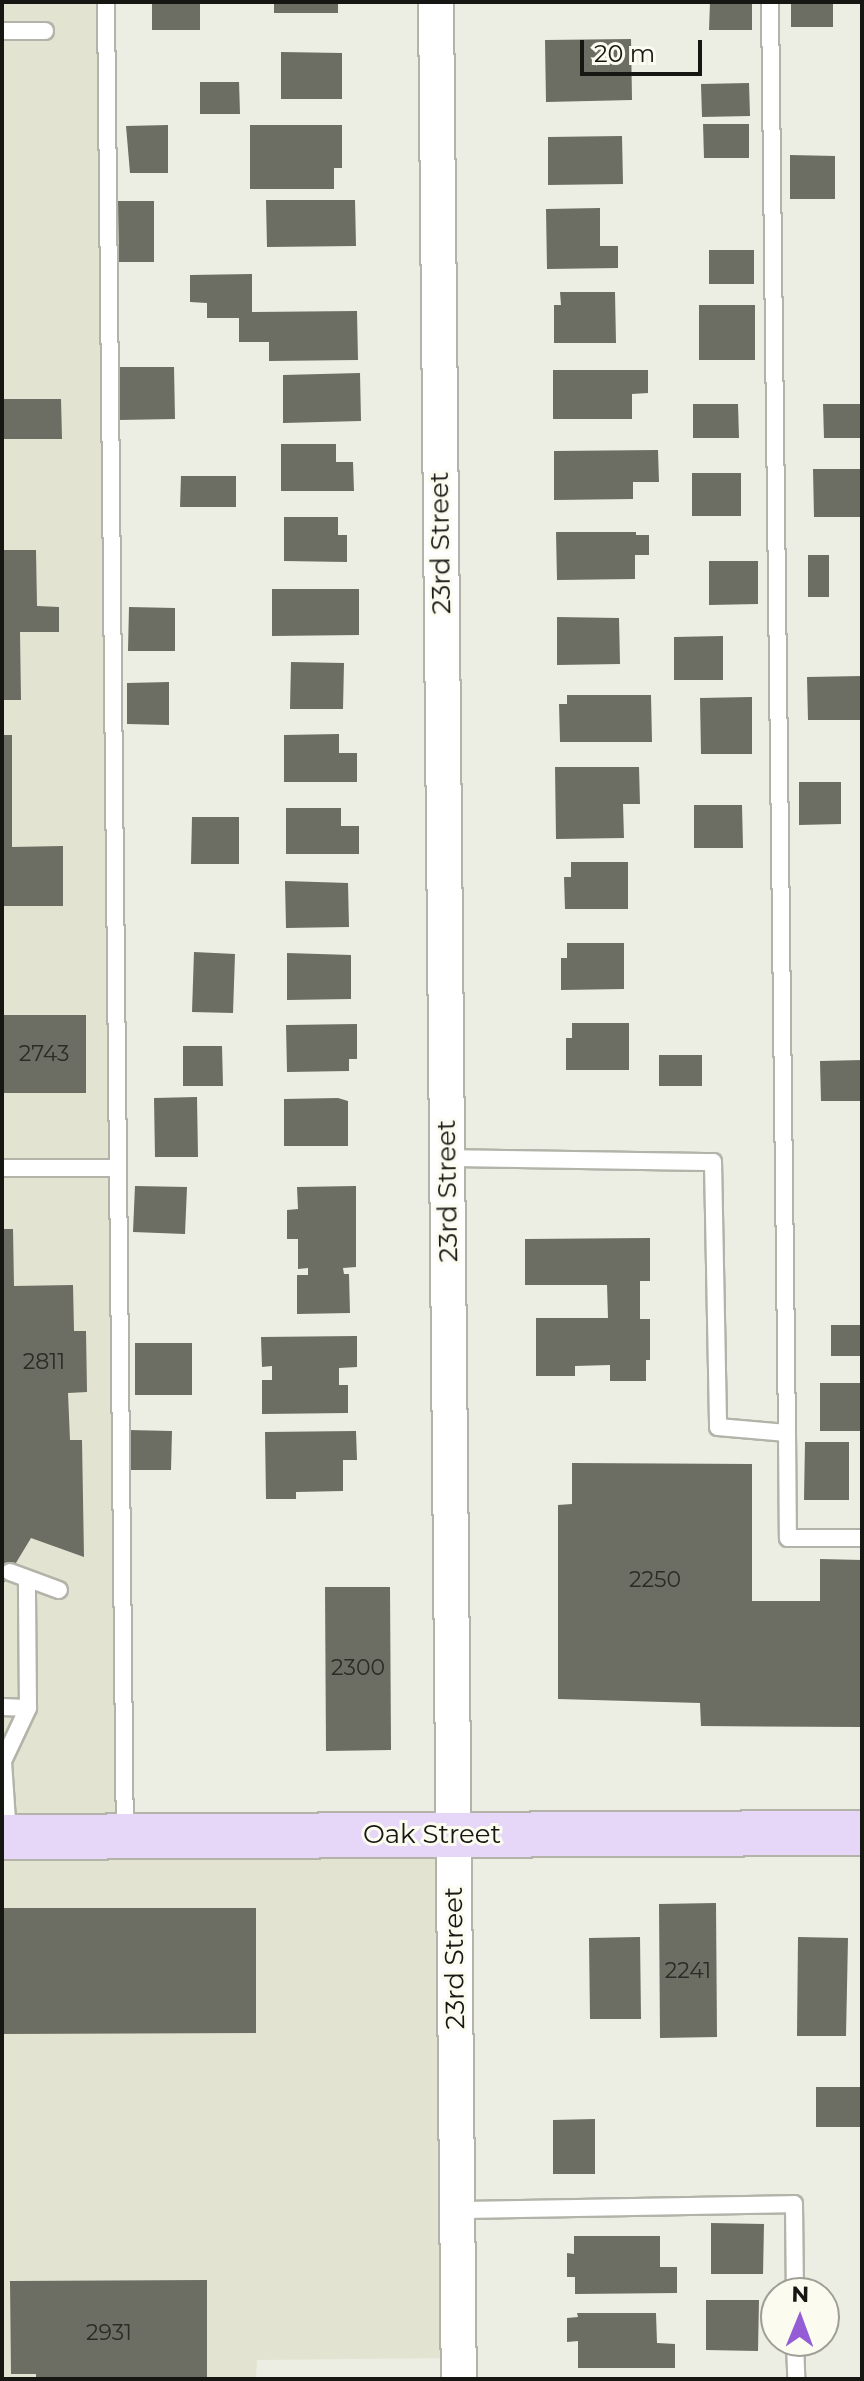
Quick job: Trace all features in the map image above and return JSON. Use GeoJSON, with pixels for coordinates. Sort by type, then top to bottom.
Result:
{"type":"FeatureCollection","features":[{"type":"Feature","properties":{"kind":"street","name":"23rd Street"},"geometry":{"type":"LineString","coordinates":[[436,2],[459,2379]]}},
{"type":"Feature","properties":{"kind":"street","name":"Oak Street"},"geometry":{"type":"LineString","coordinates":[[5,1837],[862,1833]]}},
{"type":"Feature","properties":{"kind":"lane"},"geometry":{"type":"LineString","coordinates":[[106,2],[125,1837]]}},
{"type":"Feature","properties":{"kind":"lane"},"geometry":{"type":"LineString","coordinates":[[770,2],[788,1538],[862,1538]]}},
{"type":"Feature","properties":{"kind":"lane"},"geometry":{"type":"LineString","coordinates":[[2,31],[45,31]]}},
{"type":"Feature","properties":{"kind":"lane"},"geometry":{"type":"LineString","coordinates":[[447,1158],[713,1162],[718,1427],[787,1433]]}},
{"type":"Feature","properties":{"kind":"lane"},"geometry":{"type":"LineString","coordinates":[[2,1168],[117,1168]]}},
{"type":"Feature","properties":{"kind":"lane"},"geometry":{"type":"LineString","coordinates":[[10,1572],[27,1581],[59,1590]]}},
{"type":"Feature","properties":{"kind":"lane"},"geometry":{"type":"LineString","coordinates":[[5,1837],[3,1761],[28,1708],[27,1581]]}},
{"type":"Feature","properties":{"kind":"lane"},"geometry":{"type":"LineString","coordinates":[[2,1707],[28,1708]]}},
{"type":"Feature","properties":{"kind":"lane"},"geometry":{"type":"LineString","coordinates":[[458,2210],[794,2204],[795,2277]]}},
{"type":"Feature","properties":{"kind":"lane"},"geometry":{"type":"LineString","coordinates":[[795,2357],[796,2379]]}},
{"type":"Feature","properties":{"kind":"shaded area"},"geometry":{"type":"Polygon","coordinates":[[[2,2],[106,2],[125,1836],[454,1835],[459,2358],[257,2360],[256,2379],[2,2379],[2,2]]]}},
{"type":"Feature","properties":{"kind":"building"},"geometry":{"type":"Polygon","coordinates":[[[152,2],[200,2],[200,30],[152,30],[152,2]]]}},
{"type":"Feature","properties":{"kind":"building"},"geometry":{"type":"Polygon","coordinates":[[[274,2],[338,2],[338,13],[274,13],[274,2]]]}},
{"type":"Feature","properties":{"kind":"building"},"geometry":{"type":"Polygon","coordinates":[[[710,2],[752,2],[752,30],[709,30],[710,2]]]}},
{"type":"Feature","properties":{"kind":"building"},"geometry":{"type":"Polygon","coordinates":[[[791,2],[833,2],[833,27],[791,27],[791,2]]]}},
{"type":"Feature","properties":{"kind":"building"},"geometry":{"type":"Polygon","coordinates":[[[631,39],[632,100],[546,102],[545,40],[631,39]]]}},
{"type":"Feature","properties":{"kind":"building"},"geometry":{"type":"Polygon","coordinates":[[[281,52],[342,53],[342,99],[281,99],[281,52]]]}},
{"type":"Feature","properties":{"kind":"building"},"geometry":{"type":"Polygon","coordinates":[[[200,82],[239,82],[240,114],[200,114],[200,82]]]}},
{"type":"Feature","properties":{"kind":"building"},"geometry":{"type":"Polygon","coordinates":[[[749,83],[750,116],[702,117],[701,84],[749,83]]]}},
{"type":"Feature","properties":{"kind":"building"},"geometry":{"type":"Polygon","coordinates":[[[703,124],[749,124],[749,158],[704,158],[703,124]]]}},
{"type":"Feature","properties":{"kind":"building"},"geometry":{"type":"Polygon","coordinates":[[[168,125],[168,173],[130,173],[126,126],[168,125]]]}},
{"type":"Feature","properties":{"kind":"building"},"geometry":{"type":"Polygon","coordinates":[[[250,125],[342,125],[342,168],[334,168],[334,189],[250,189],[250,125]]]}},
{"type":"Feature","properties":{"kind":"building"},"geometry":{"type":"Polygon","coordinates":[[[622,136],[623,184],[548,185],[548,137],[622,136]]]}},
{"type":"Feature","properties":{"kind":"building"},"geometry":{"type":"Polygon","coordinates":[[[790,155],[835,156],[835,199],[790,199],[790,155]]]}},
{"type":"Feature","properties":{"kind":"building"},"geometry":{"type":"Polygon","coordinates":[[[266,200],[355,200],[356,246],[267,247],[266,200]]]}},
{"type":"Feature","properties":{"kind":"building"},"geometry":{"type":"Polygon","coordinates":[[[118,201],[154,201],[154,262],[119,262],[118,201]]]}},
{"type":"Feature","properties":{"kind":"building"},"geometry":{"type":"Polygon","coordinates":[[[600,208],[600,246],[618,246],[618,268],[547,269],[546,209],[600,208]]]}},
{"type":"Feature","properties":{"kind":"building"},"geometry":{"type":"Polygon","coordinates":[[[709,250],[754,250],[754,284],[709,284],[709,250]]]}},
{"type":"Feature","properties":{"kind":"building"},"geometry":{"type":"Polygon","coordinates":[[[252,274],[252,312],[357,311],[358,360],[269,361],[269,342],[239,342],[239,318],[207,318],[207,303],[190,302],[190,275],[252,274]]]}},
{"type":"Feature","properties":{"kind":"building"},"geometry":{"type":"Polygon","coordinates":[[[560,292],[615,292],[616,343],[554,343],[554,305],[561,305],[560,292]]]}},
{"type":"Feature","properties":{"kind":"building"},"geometry":{"type":"Polygon","coordinates":[[[699,305],[755,305],[755,360],[699,360],[699,305]]]}},
{"type":"Feature","properties":{"kind":"building"},"geometry":{"type":"Polygon","coordinates":[[[119,367],[174,367],[175,419],[119,420],[119,367]]]}},
{"type":"Feature","properties":{"kind":"building"},"geometry":{"type":"Polygon","coordinates":[[[553,370],[648,370],[648,393],[632,394],[632,419],[553,419],[553,370]]]}},
{"type":"Feature","properties":{"kind":"building"},"geometry":{"type":"Polygon","coordinates":[[[360,373],[361,421],[283,423],[283,375],[360,373]]]}},
{"type":"Feature","properties":{"kind":"building"},"geometry":{"type":"Polygon","coordinates":[[[2,399],[61,399],[62,439],[2,439],[2,399]]]}},
{"type":"Feature","properties":{"kind":"building"},"geometry":{"type":"Polygon","coordinates":[[[693,404],[738,404],[739,438],[693,438],[693,404]]]}},
{"type":"Feature","properties":{"kind":"building"},"geometry":{"type":"Polygon","coordinates":[[[823,404],[862,404],[862,438],[824,438],[823,404]]]}},
{"type":"Feature","properties":{"kind":"building"},"geometry":{"type":"Polygon","coordinates":[[[281,444],[336,444],[336,462],[353,462],[354,491],[281,491],[281,444]]]}},
{"type":"Feature","properties":{"kind":"building"},"geometry":{"type":"Polygon","coordinates":[[[658,450],[659,482],[633,482],[633,499],[554,500],[554,451],[658,450]]]}},
{"type":"Feature","properties":{"kind":"building"},"geometry":{"type":"Polygon","coordinates":[[[813,469],[862,469],[862,517],[814,517],[813,469]]]}},
{"type":"Feature","properties":{"kind":"building"},"geometry":{"type":"Polygon","coordinates":[[[692,473],[741,473],[741,516],[692,516],[692,473]]]}},
{"type":"Feature","properties":{"kind":"building"},"geometry":{"type":"Polygon","coordinates":[[[181,476],[236,476],[236,507],[180,507],[181,476]]]}},
{"type":"Feature","properties":{"kind":"building"},"geometry":{"type":"Polygon","coordinates":[[[284,517],[338,517],[338,535],[347,535],[347,562],[284,561],[284,517]]]}},
{"type":"Feature","properties":{"kind":"building"},"geometry":{"type":"Polygon","coordinates":[[[556,532],[636,532],[636,535],[649,535],[649,555],[635,555],[635,579],[557,580],[556,532]]]}},
{"type":"Feature","properties":{"kind":"building"},"geometry":{"type":"Polygon","coordinates":[[[2,550],[36,550],[37,606],[59,607],[59,632],[20,632],[21,700],[2,700],[2,550]]]}},
{"type":"Feature","properties":{"kind":"building"},"geometry":{"type":"Polygon","coordinates":[[[808,555],[829,555],[829,597],[808,597],[808,555]]]}},
{"type":"Feature","properties":{"kind":"building"},"geometry":{"type":"Polygon","coordinates":[[[709,561],[758,561],[758,604],[709,605],[709,561]]]}},
{"type":"Feature","properties":{"kind":"building"},"geometry":{"type":"Polygon","coordinates":[[[272,589],[359,589],[359,635],[272,636],[272,589]]]}},
{"type":"Feature","properties":{"kind":"building"},"geometry":{"type":"Polygon","coordinates":[[[129,607],[175,608],[175,651],[128,651],[129,607]]]}},
{"type":"Feature","properties":{"kind":"building"},"geometry":{"type":"Polygon","coordinates":[[[557,617],[619,618],[620,664],[557,665],[557,617]]]}},
{"type":"Feature","properties":{"kind":"building"},"geometry":{"type":"Polygon","coordinates":[[[723,636],[723,680],[674,680],[674,637],[723,636]]]}},
{"type":"Feature","properties":{"kind":"building"},"geometry":{"type":"Polygon","coordinates":[[[291,662],[344,663],[343,709],[290,709],[291,662]]]}},
{"type":"Feature","properties":{"kind":"building"},"geometry":{"type":"Polygon","coordinates":[[[862,676],[862,720],[808,720],[807,677],[862,676]]]}},
{"type":"Feature","properties":{"kind":"building"},"geometry":{"type":"Polygon","coordinates":[[[169,682],[169,725],[127,724],[127,683],[169,682]]]}},
{"type":"Feature","properties":{"kind":"building"},"geometry":{"type":"Polygon","coordinates":[[[567,695],[651,695],[652,742],[560,742],[559,704],[567,704],[567,695]]]}},
{"type":"Feature","properties":{"kind":"building"},"geometry":{"type":"Polygon","coordinates":[[[752,697],[752,754],[701,754],[700,698],[752,697]]]}},
{"type":"Feature","properties":{"kind":"building"},"geometry":{"type":"Polygon","coordinates":[[[339,734],[339,753],[357,753],[357,782],[284,782],[284,735],[339,734]]]}},
{"type":"Feature","properties":{"kind":"building"},"geometry":{"type":"Polygon","coordinates":[[[2,735],[12,735],[12,847],[63,846],[63,906],[2,906],[2,735]]]}},
{"type":"Feature","properties":{"kind":"building"},"geometry":{"type":"Polygon","coordinates":[[[555,767],[639,767],[640,804],[623,804],[624,838],[556,839],[555,767]]]}},
{"type":"Feature","properties":{"kind":"building"},"geometry":{"type":"Polygon","coordinates":[[[799,782],[841,782],[841,824],[799,825],[799,782]]]}},
{"type":"Feature","properties":{"kind":"building"},"geometry":{"type":"Polygon","coordinates":[[[694,805],[742,805],[743,848],[694,848],[694,805]]]}},
{"type":"Feature","properties":{"kind":"building"},"geometry":{"type":"Polygon","coordinates":[[[286,808],[341,808],[341,826],[359,826],[359,854],[286,854],[286,808]]]}},
{"type":"Feature","properties":{"kind":"building"},"geometry":{"type":"Polygon","coordinates":[[[192,817],[239,817],[239,864],[191,864],[192,817]]]}},
{"type":"Feature","properties":{"kind":"building"},"geometry":{"type":"Polygon","coordinates":[[[571,862],[628,862],[628,909],[565,909],[564,877],[571,877],[571,862]]]}},
{"type":"Feature","properties":{"kind":"building"},"geometry":{"type":"Polygon","coordinates":[[[285,881],[348,883],[349,927],[286,928],[285,881]]]}},
{"type":"Feature","properties":{"kind":"building"},"geometry":{"type":"Polygon","coordinates":[[[567,943],[624,943],[624,989],[561,990],[561,958],[567,958],[567,943]]]}},
{"type":"Feature","properties":{"kind":"building"},"geometry":{"type":"Polygon","coordinates":[[[194,952],[235,954],[233,1013],[192,1012],[194,952]]]}},
{"type":"Feature","properties":{"kind":"building"},"geometry":{"type":"Polygon","coordinates":[[[287,953],[351,955],[351,999],[287,1000],[287,953]]]}},
{"type":"Feature","properties":{"kind":"building"},"geometry":{"type":"Polygon","coordinates":[[[2,1015],[86,1015],[86,1093],[2,1093],[2,1015]]]}},
{"type":"Feature","properties":{"kind":"building"},"geometry":{"type":"Polygon","coordinates":[[[572,1023],[629,1023],[629,1070],[566,1070],[566,1038],[572,1038],[572,1023]]]}},
{"type":"Feature","properties":{"kind":"building"},"geometry":{"type":"Polygon","coordinates":[[[357,1024],[357,1059],[349,1059],[349,1071],[287,1072],[286,1025],[357,1024]]]}},
{"type":"Feature","properties":{"kind":"building"},"geometry":{"type":"Polygon","coordinates":[[[183,1046],[222,1046],[223,1086],[183,1086],[183,1046]]]}},
{"type":"Feature","properties":{"kind":"building"},"geometry":{"type":"Polygon","coordinates":[[[659,1055],[702,1055],[702,1086],[659,1086],[659,1055]]]}},
{"type":"Feature","properties":{"kind":"building"},"geometry":{"type":"Polygon","coordinates":[[[862,1060],[862,1101],[821,1101],[820,1061],[862,1060]]]}},
{"type":"Feature","properties":{"kind":"building"},"geometry":{"type":"Polygon","coordinates":[[[197,1097],[198,1157],[155,1157],[154,1098],[197,1097]]]}},
{"type":"Feature","properties":{"kind":"building"},"geometry":{"type":"Polygon","coordinates":[[[338,1098],[348,1101],[348,1146],[284,1146],[284,1099],[338,1098]]]}},
{"type":"Feature","properties":{"kind":"building"},"geometry":{"type":"Polygon","coordinates":[[[135,1186],[187,1187],[185,1234],[133,1232],[135,1186]]]}},
{"type":"Feature","properties":{"kind":"building"},"geometry":{"type":"Polygon","coordinates":[[[356,1186],[356,1267],[343,1268],[344,1274],[349,1274],[350,1313],[297,1314],[297,1275],[308,1275],[308,1268],[298,1269],[298,1239],[287,1239],[287,1210],[298,1209],[297,1187],[356,1186]]]}},
{"type":"Feature","properties":{"kind":"building"},"geometry":{"type":"Polygon","coordinates":[[[2,1229],[13,1229],[14,1286],[73,1285],[74,1331],[86,1331],[87,1392],[68,1393],[70,1440],[82,1440],[84,1557],[31,1538],[2,1586],[2,1229]]]}},
{"type":"Feature","properties":{"kind":"building"},"geometry":{"type":"Polygon","coordinates":[[[650,1238],[650,1281],[640,1281],[640,1319],[650,1319],[650,1360],[646,1360],[646,1381],[610,1381],[610,1365],[575,1366],[575,1376],[536,1376],[536,1318],[608,1318],[607,1285],[525,1285],[525,1239],[650,1238]]]}},
{"type":"Feature","properties":{"kind":"building"},"geometry":{"type":"Polygon","coordinates":[[[831,1325],[862,1325],[862,1356],[831,1356],[831,1325]]]}},
{"type":"Feature","properties":{"kind":"building"},"geometry":{"type":"Polygon","coordinates":[[[357,1336],[357,1367],[339,1368],[339,1385],[348,1385],[348,1413],[262,1414],[262,1380],[272,1380],[272,1366],[262,1367],[261,1337],[357,1336]]]}},
{"type":"Feature","properties":{"kind":"building"},"geometry":{"type":"Polygon","coordinates":[[[135,1343],[192,1343],[192,1395],[135,1395],[135,1343]]]}},
{"type":"Feature","properties":{"kind":"building"},"geometry":{"type":"Polygon","coordinates":[[[820,1383],[862,1383],[862,1431],[820,1431],[820,1383]]]}},
{"type":"Feature","properties":{"kind":"building"},"geometry":{"type":"Polygon","coordinates":[[[128,1430],[172,1431],[171,1470],[128,1470],[128,1430]]]}},
{"type":"Feature","properties":{"kind":"building"},"geometry":{"type":"Polygon","coordinates":[[[356,1431],[357,1460],[343,1460],[343,1491],[296,1492],[296,1499],[266,1499],[265,1432],[356,1431]]]}},
{"type":"Feature","properties":{"kind":"building"},"geometry":{"type":"Polygon","coordinates":[[[805,1442],[849,1442],[849,1500],[804,1500],[805,1442]]]}},
{"type":"Feature","properties":{"kind":"building"},"geometry":{"type":"Polygon","coordinates":[[[572,1463],[752,1464],[752,1601],[820,1601],[820,1559],[862,1560],[862,1727],[701,1726],[700,1703],[558,1699],[558,1505],[572,1504],[572,1463]]]}},
{"type":"Feature","properties":{"kind":"building"},"geometry":{"type":"Polygon","coordinates":[[[325,1587],[390,1587],[391,1750],[326,1751],[325,1587]]]}},
{"type":"Feature","properties":{"kind":"building"},"geometry":{"type":"Polygon","coordinates":[[[716,1903],[717,2037],[660,2038],[659,1904],[716,1903]]]}},
{"type":"Feature","properties":{"kind":"building"},"geometry":{"type":"Polygon","coordinates":[[[2,1908],[256,1908],[256,2033],[2,2034],[2,1908]]]}},
{"type":"Feature","properties":{"kind":"building"},"geometry":{"type":"Polygon","coordinates":[[[640,1937],[641,2019],[590,2019],[589,1938],[640,1937]]]}},
{"type":"Feature","properties":{"kind":"building"},"geometry":{"type":"Polygon","coordinates":[[[798,1937],[848,1938],[846,2036],[797,2036],[798,1937]]]}},
{"type":"Feature","properties":{"kind":"building"},"geometry":{"type":"Polygon","coordinates":[[[816,2087],[862,2087],[862,2127],[816,2127],[816,2087]]]}},
{"type":"Feature","properties":{"kind":"building"},"geometry":{"type":"Polygon","coordinates":[[[595,2119],[595,2174],[553,2174],[553,2120],[595,2119]]]}},
{"type":"Feature","properties":{"kind":"building"},"geometry":{"type":"Polygon","coordinates":[[[711,2223],[764,2224],[763,2274],[711,2274],[711,2223]]]}},
{"type":"Feature","properties":{"kind":"building"},"geometry":{"type":"Polygon","coordinates":[[[574,2236],[660,2236],[660,2267],[677,2267],[677,2293],[575,2294],[575,2277],[567,2277],[567,2253],[574,2254],[574,2236]]]}},
{"type":"Feature","properties":{"kind":"building"},"geometry":{"type":"Polygon","coordinates":[[[207,2280],[207,2379],[36,2379],[36,2374],[11,2374],[10,2281],[207,2280]]]}},
{"type":"Feature","properties":{"kind":"building"},"geometry":{"type":"Polygon","coordinates":[[[706,2300],[759,2300],[758,2351],[706,2350],[706,2300]]]}},
{"type":"Feature","properties":{"kind":"building"},"geometry":{"type":"Polygon","coordinates":[[[577,2313],[656,2313],[657,2343],[675,2344],[675,2368],[578,2368],[578,2341],[567,2342],[567,2318],[578,2317],[577,2313]]]}}]}
